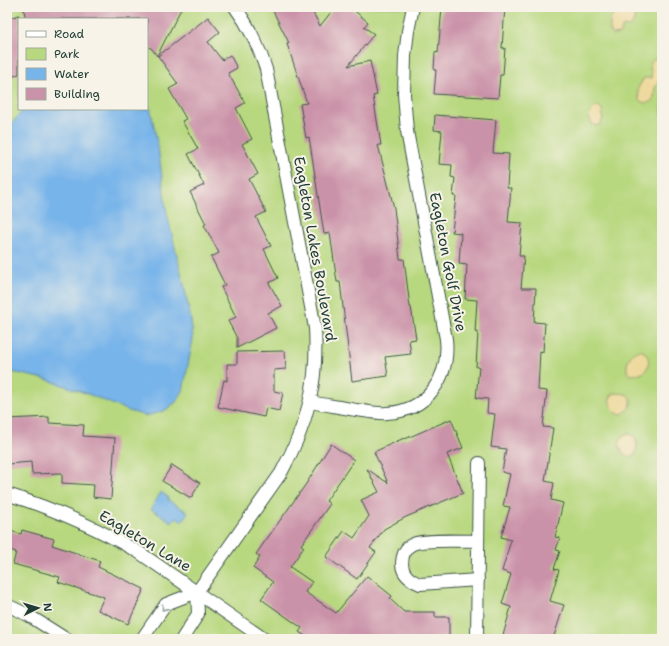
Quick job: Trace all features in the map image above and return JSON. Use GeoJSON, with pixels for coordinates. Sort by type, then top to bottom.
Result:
{"type":"FeatureCollection","features":[{"type":"Feature","properties":{"kind":"street","name":"Eagleton Lakes Boulevard"},"geometry":{"type":"LineString","coordinates":[[197,592],[281,472],[291,454],[304,424],[310,402],[315,370],[315,328],[271,93],[263,58],[250,29],[235,7]]}},
{"type":"Feature","properties":{"kind":"street","name":"Eagleton Golf Drive"},"geometry":{"type":"LineString","coordinates":[[310,402],[374,413],[385,414],[396,412],[417,404],[433,391],[439,382],[445,366],[447,349],[446,339],[408,139],[404,94],[405,56],[413,7]]}},
{"type":"Feature","properties":{"kind":"street"},"geometry":{"type":"LineString","coordinates":[[477,639],[479,463]]}},
{"type":"Feature","properties":{"kind":"street","name":"Eagleton Lane"},"geometry":{"type":"LineString","coordinates":[[7,494],[44,505],[77,519],[122,542],[264,639]]}},
{"type":"Feature","properties":{"kind":"street"},"geometry":{"type":"LineString","coordinates":[[478,541],[413,543],[406,548],[404,552],[402,566],[406,576],[412,581],[420,584],[478,580]]}},
{"type":"Feature","properties":{"kind":"street"},"geometry":{"type":"LineString","coordinates":[[142,639],[166,604],[197,592],[198,614],[182,639]]}},
{"type":"Feature","properties":{"kind":"street"},"geometry":{"type":"LineString","coordinates":[[7,605],[28,614],[66,639]]}},
{"type":"Feature","properties":{"kind":"green space"},"geometry":{"type":"Polygon","coordinates":[[[7,7],[662,7],[662,639],[7,639],[7,7]]]}},
{"type":"Feature","properties":{"kind":"sand"},"geometry":{"type":"Polygon","coordinates":[[[624,8],[633,12],[635,18],[633,23],[629,27],[623,26],[620,34],[613,35],[610,31],[610,19],[619,10],[624,8]]]}},
{"type":"Feature","properties":{"kind":"sand"},"geometry":{"type":"Polygon","coordinates":[[[662,58],[662,74],[655,88],[654,97],[651,102],[644,103],[639,100],[638,88],[644,78],[651,78],[650,65],[653,60],[662,58]]]}},
{"type":"Feature","properties":{"kind":"sand"},"geometry":{"type":"Polygon","coordinates":[[[598,106],[602,109],[603,117],[601,124],[596,126],[592,124],[589,117],[592,109],[598,106]]]}},
{"type":"Feature","properties":{"kind":"sand"},"geometry":{"type":"Polygon","coordinates":[[[640,350],[647,355],[649,362],[648,366],[644,372],[640,374],[630,375],[627,371],[629,358],[631,355],[640,350]]]}},
{"type":"Feature","properties":{"kind":"sand"},"geometry":{"type":"Polygon","coordinates":[[[615,393],[625,394],[631,398],[631,404],[622,414],[615,413],[610,404],[610,397],[615,393]]]}},
{"type":"Feature","properties":{"kind":"sand"},"geometry":{"type":"Polygon","coordinates":[[[628,433],[635,437],[637,444],[636,454],[631,457],[626,455],[619,446],[621,439],[628,433]]]}},
{"type":"Feature","properties":{"kind":"water"},"geometry":{"type":"Polygon","coordinates":[[[148,104],[151,111],[158,147],[167,214],[184,285],[193,339],[183,391],[176,402],[164,411],[146,416],[45,379],[7,371],[7,129],[23,110],[148,110],[148,104]]]}},
{"type":"Feature","properties":{"kind":"water"},"geometry":{"type":"Polygon","coordinates":[[[161,492],[168,497],[168,500],[188,512],[183,521],[176,517],[172,522],[151,509],[161,492]]]}},
{"type":"Feature","properties":{"kind":"building"},"geometry":{"type":"Polygon","coordinates":[[[23,7],[182,7],[157,56],[152,49],[148,47],[148,18],[26,18],[23,7]]]}},
{"type":"Feature","properties":{"kind":"building"},"geometry":{"type":"Polygon","coordinates":[[[271,7],[310,7],[320,26],[335,7],[350,7],[368,22],[364,27],[374,34],[348,66],[370,61],[377,95],[373,96],[381,145],[378,145],[394,208],[400,259],[404,259],[416,339],[409,340],[411,354],[385,357],[388,376],[352,381],[340,282],[337,282],[330,233],[324,234],[309,137],[306,138],[300,104],[307,103],[287,44],[289,43],[271,7]]]}},
{"type":"Feature","properties":{"kind":"building"},"geometry":{"type":"Polygon","coordinates":[[[442,7],[505,7],[502,48],[505,48],[503,75],[500,75],[498,98],[434,94],[436,70],[434,70],[435,52],[438,53],[442,7]]]}},
{"type":"Feature","properties":{"kind":"building"},"geometry":{"type":"Polygon","coordinates":[[[19,15],[18,74],[7,79],[7,19],[19,15]]]}},
{"type":"Feature","properties":{"kind":"building"},"geometry":{"type":"Polygon","coordinates":[[[208,17],[220,32],[208,42],[222,60],[230,55],[237,68],[228,73],[245,103],[236,108],[252,139],[242,144],[258,174],[249,179],[266,212],[256,217],[271,246],[264,249],[278,278],[269,283],[282,306],[268,313],[276,328],[237,348],[237,338],[228,321],[236,317],[221,287],[225,285],[211,257],[219,253],[204,225],[206,224],[190,192],[204,185],[188,154],[198,149],[182,121],[186,119],[169,89],[178,84],[158,56],[208,17]]]}},
{"type":"Feature","properties":{"kind":"building"},"geometry":{"type":"Polygon","coordinates":[[[435,115],[496,120],[493,153],[509,154],[507,188],[511,188],[508,222],[522,223],[519,256],[524,256],[521,288],[536,288],[534,322],[545,323],[543,352],[540,351],[538,390],[547,391],[543,427],[553,428],[545,481],[554,483],[551,500],[563,503],[555,537],[560,538],[556,550],[560,551],[554,569],[559,570],[550,601],[564,605],[553,639],[502,639],[511,607],[502,604],[511,574],[502,571],[511,540],[501,537],[510,507],[503,506],[510,474],[502,472],[506,449],[491,447],[495,414],[487,413],[488,399],[476,398],[479,367],[476,367],[478,332],[475,332],[477,300],[465,299],[467,265],[459,264],[461,233],[452,232],[456,196],[453,196],[455,178],[451,177],[452,165],[439,164],[442,131],[434,130],[435,115]]]}},
{"type":"Feature","properties":{"kind":"building"},"geometry":{"type":"Polygon","coordinates":[[[285,351],[286,369],[274,370],[274,391],[283,393],[279,411],[266,408],[264,417],[218,407],[224,380],[227,381],[227,364],[237,364],[237,352],[285,351]]]}},
{"type":"Feature","properties":{"kind":"building"},"geometry":{"type":"Polygon","coordinates":[[[49,417],[49,423],[84,425],[83,436],[115,438],[111,499],[93,497],[94,485],[62,483],[62,473],[32,474],[31,462],[7,464],[7,419],[49,417]]]}},
{"type":"Feature","properties":{"kind":"building"},"geometry":{"type":"Polygon","coordinates":[[[451,419],[463,448],[447,454],[463,493],[406,517],[384,529],[370,548],[376,552],[357,579],[326,557],[344,531],[354,538],[369,516],[361,500],[379,492],[367,469],[388,483],[374,452],[451,419]]]}},
{"type":"Feature","properties":{"kind":"building"},"geometry":{"type":"Polygon","coordinates":[[[331,444],[354,460],[326,501],[330,504],[301,545],[304,547],[290,567],[312,582],[305,592],[336,613],[367,576],[392,596],[390,599],[404,612],[435,612],[435,617],[449,617],[449,637],[435,637],[435,639],[310,639],[299,632],[302,628],[261,599],[273,582],[253,568],[260,557],[256,554],[306,484],[331,444]]]}},
{"type":"Feature","properties":{"kind":"building"},"geometry":{"type":"Polygon","coordinates":[[[172,465],[200,483],[191,498],[162,481],[172,465]]]}},
{"type":"Feature","properties":{"kind":"building"},"geometry":{"type":"Polygon","coordinates":[[[7,530],[21,534],[22,530],[54,539],[52,545],[100,561],[98,567],[144,589],[128,624],[98,610],[104,597],[58,582],[60,577],[13,564],[16,552],[7,549],[7,530]]]}}]}
